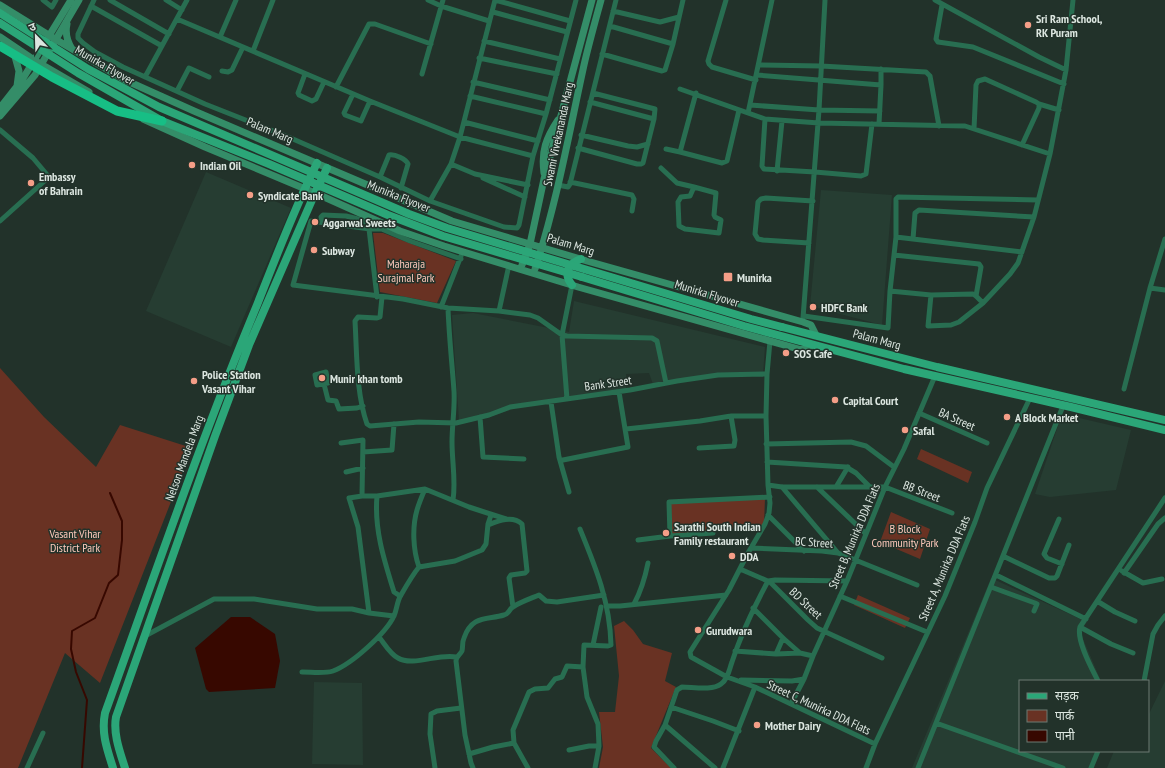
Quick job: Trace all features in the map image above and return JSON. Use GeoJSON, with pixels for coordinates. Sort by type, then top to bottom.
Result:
{"type":"FeatureCollection","features":[{"type":"Feature","properties":{"kind":"highway"},"geometry":{"type":"LineString","coordinates":[[5,45],[52,77],[117,111],[162,122]]}},
{"type":"Feature","properties":{"kind":"main road"},"geometry":{"type":"LineString","coordinates":[[0,116],[28,84],[42,64],[56,24],[71,0]]}},
{"type":"Feature","properties":{"kind":"main road"},"geometry":{"type":"LineString","coordinates":[[0,108],[17,87],[34,60],[68,20],[79,0]]}},
{"type":"Feature","properties":{"kind":"main road","name":"Swami Vivekananda Marg"},"geometry":{"type":"LineString","coordinates":[[521,269],[530,244],[544,179],[542,159],[549,134],[562,114],[592,0]]}},
{"type":"Feature","properties":{"kind":"main road","name":"Swami Vivekananda Marg"},"geometry":{"type":"LineString","coordinates":[[534,273],[558,185],[584,64],[601,0]]}},
{"type":"Feature","properties":{"kind":"main road","name":"Palam Marg"},"geometry":{"type":"LineString","coordinates":[[0,5],[72,49],[132,83],[452,221],[581,259],[803,319],[812,325],[816,335],[938,367],[1165,420]]}},
{"type":"Feature","properties":{"kind":"main road"},"geometry":{"type":"LineString","coordinates":[[0,33],[5,30],[12,21],[12,17],[8,10]]}},
{"type":"Feature","properties":{"kind":"main road","name":"Munirka Flyover"},"geometry":{"type":"LineString","coordinates":[[0,13],[88,69],[159,108],[409,214],[447,228],[751,319],[816,335]]}},
{"type":"Feature","properties":{"kind":"main road"},"geometry":{"type":"LineString","coordinates":[[68,20],[66,30],[67,39],[72,49]]}},
{"type":"Feature","properties":{"kind":"main road","name":"Munirka Flyover"},"geometry":{"type":"LineString","coordinates":[[0,23],[78,73],[162,122],[269,164],[388,215],[443,236],[813,345]]}},
{"type":"Feature","properties":{"kind":"main road"},"geometry":{"type":"LineString","coordinates":[[37,28],[46,29],[56,24]]}},
{"type":"Feature","properties":{"kind":"main road","name":"Palam Marg"},"geometry":{"type":"LineString","coordinates":[[0,37],[5,45],[42,64],[111,105],[205,147],[315,192],[400,231],[462,255],[509,265],[676,316],[802,350],[813,345],[935,376],[1165,430]]}},
{"type":"Feature","properties":{"kind":"main road"},"geometry":{"type":"LineString","coordinates":[[5,45],[17,62],[19,71],[17,87]]}},
{"type":"Feature","properties":{"kind":"main road","name":"Nelson Mandela Marg"},"geometry":{"type":"LineString","coordinates":[[113,768],[103,731],[105,713],[204,437],[241,343],[305,188],[317,163]]}},
{"type":"Feature","properties":{"kind":"main road","name":"Nelson Mandela Marg"},"geometry":{"type":"LineString","coordinates":[[125,768],[118,744],[115,722],[217,431],[249,346],[287,259],[308,219],[315,192],[327,168]]}},
{"type":"Feature","properties":{"kind":"main road"},"geometry":{"type":"LineString","coordinates":[[572,285],[568,281],[568,269],[571,264],[581,259]]}},
{"type":"Feature","properties":{"kind":"street"},"geometry":{"type":"LineString","coordinates":[[43,0],[52,7],[56,0]]}},
{"type":"Feature","properties":{"kind":"street"},"geometry":{"type":"LineString","coordinates":[[94,0],[78,36],[79,39],[95,52],[123,67],[204,104],[286,136],[380,177],[430,201],[504,227],[514,229],[519,227],[534,156],[576,0]]}},
{"type":"Feature","properties":{"kind":"street"},"geometry":{"type":"LineString","coordinates":[[110,0],[169,34]]}},
{"type":"Feature","properties":{"kind":"street"},"geometry":{"type":"LineString","coordinates":[[166,0],[182,10]]}},
{"type":"Feature","properties":{"kind":"street"},"geometry":{"type":"LineString","coordinates":[[145,77],[186,0]]}},
{"type":"Feature","properties":{"kind":"street"},"geometry":{"type":"LineString","coordinates":[[220,37],[236,0]]}},
{"type":"Feature","properties":{"kind":"street"},"geometry":{"type":"LineString","coordinates":[[253,51],[273,0]]}},
{"type":"Feature","properties":{"kind":"street"},"geometry":{"type":"LineString","coordinates":[[428,0],[441,6],[489,21]]}},
{"type":"Feature","properties":{"kind":"street"},"geometry":{"type":"LineString","coordinates":[[422,74],[443,0]]}},
{"type":"Feature","properties":{"kind":"street"},"geometry":{"type":"LineString","coordinates":[[430,201],[451,164],[460,137],[495,0],[570,21]]}},
{"type":"Feature","properties":{"kind":"street"},"geometry":{"type":"LineString","coordinates":[[558,185],[568,187],[570,182],[616,0]]}},
{"type":"Feature","properties":{"kind":"street"},"geometry":{"type":"LineString","coordinates":[[602,54],[664,71],[666,70],[683,0]]}},
{"type":"Feature","properties":{"kind":"street"},"geometry":{"type":"LineString","coordinates":[[726,0],[708,61],[712,67],[756,78],[881,85]]}},
{"type":"Feature","properties":{"kind":"street"},"geometry":{"type":"LineString","coordinates":[[748,113],[772,0]]}},
{"type":"Feature","properties":{"kind":"street"},"geometry":{"type":"LineString","coordinates":[[825,0],[820,110],[803,319],[888,328],[890,291],[896,237],[896,199],[900,196],[1038,200]]}},
{"type":"Feature","properties":{"kind":"street"},"geometry":{"type":"LineString","coordinates":[[935,0],[1039,57],[1066,70]]}},
{"type":"Feature","properties":{"kind":"street"},"geometry":{"type":"LineString","coordinates":[[931,294],[928,326],[957,323],[983,303],[1010,274],[1018,263],[1034,217],[1050,154],[1064,84],[1073,0]]}},
{"type":"Feature","properties":{"kind":"street"},"geometry":{"type":"LineString","coordinates":[[942,5],[936,39],[938,42],[973,47],[1064,84]]}},
{"type":"Feature","properties":{"kind":"street"},"geometry":{"type":"LineString","coordinates":[[91,6],[162,46]]}},
{"type":"Feature","properties":{"kind":"street"},"geometry":{"type":"LineString","coordinates":[[614,11],[660,22],[679,17]]}},
{"type":"Feature","properties":{"kind":"street"},"geometry":{"type":"LineString","coordinates":[[493,12],[567,32]]}},
{"type":"Feature","properties":{"kind":"street"},"geometry":{"type":"LineString","coordinates":[[177,19],[324,82],[460,137],[534,156]]}},
{"type":"Feature","properties":{"kind":"street"},"geometry":{"type":"LineString","coordinates":[[336,87],[369,24],[375,24],[431,44]]}},
{"type":"Feature","properties":{"kind":"street"},"geometry":{"type":"LineString","coordinates":[[610,26],[673,44]]}},
{"type":"Feature","properties":{"kind":"street"},"geometry":{"type":"LineString","coordinates":[[484,41],[560,59]]}},
{"type":"Feature","properties":{"kind":"street"},"geometry":{"type":"LineString","coordinates":[[222,71],[228,72],[232,70],[243,47]]}},
{"type":"Feature","properties":{"kind":"street"},"geometry":{"type":"LineString","coordinates":[[480,58],[557,74]]}},
{"type":"Feature","properties":{"kind":"street"},"geometry":{"type":"LineString","coordinates":[[759,65],[821,66],[922,71],[928,73],[930,76],[939,126]]}},
{"type":"Feature","properties":{"kind":"street"},"geometry":{"type":"LineString","coordinates":[[177,91],[189,68],[209,77]]}},
{"type":"Feature","properties":{"kind":"street"},"geometry":{"type":"LineString","coordinates":[[879,124],[881,85],[880,69]]}},
{"type":"Feature","properties":{"kind":"street"},"geometry":{"type":"LineString","coordinates":[[305,74],[298,93],[299,95],[312,101],[316,100],[324,82]]}},
{"type":"Feature","properties":{"kind":"street"},"geometry":{"type":"LineString","coordinates":[[974,129],[976,82],[980,80],[987,80],[1039,104],[1058,110]]}},
{"type":"Feature","properties":{"kind":"street"},"geometry":{"type":"LineString","coordinates":[[473,82],[550,100]]}},
{"type":"Feature","properties":{"kind":"street"},"geometry":{"type":"LineString","coordinates":[[680,88],[765,119],[818,123],[960,126],[974,129],[1050,154]]}},
{"type":"Feature","properties":{"kind":"street"},"geometry":{"type":"LineString","coordinates":[[578,148],[640,165],[643,163],[656,110],[655,108],[593,93]]}},
{"type":"Feature","properties":{"kind":"street"},"geometry":{"type":"LineString","coordinates":[[680,152],[696,93]]}},
{"type":"Feature","properties":{"kind":"street"},"geometry":{"type":"LineString","coordinates":[[354,94],[344,113],[345,115],[361,121],[370,101]]}},
{"type":"Feature","properties":{"kind":"street"},"geometry":{"type":"LineString","coordinates":[[470,96],[546,114]]}},
{"type":"Feature","properties":{"kind":"street"},"geometry":{"type":"LineString","coordinates":[[590,102],[654,119]]}},
{"type":"Feature","properties":{"kind":"street"},"geometry":{"type":"LineString","coordinates":[[1022,145],[1039,108],[1039,104]]}},
{"type":"Feature","properties":{"kind":"street"},"geometry":{"type":"LineString","coordinates":[[750,105],[820,110],[880,111]]}},
{"type":"Feature","properties":{"kind":"street"},"geometry":{"type":"LineString","coordinates":[[666,149],[722,162],[727,161],[739,110]]}},
{"type":"Feature","properties":{"kind":"street"},"geometry":{"type":"LineString","coordinates":[[765,119],[762,166],[764,169],[850,176],[865,175],[872,124]]}},
{"type":"Feature","properties":{"kind":"street"},"geometry":{"type":"LineString","coordinates":[[777,171],[782,121]]}},
{"type":"Feature","properties":{"kind":"street"},"geometry":{"type":"LineString","coordinates":[[464,122],[538,141]]}},
{"type":"Feature","properties":{"kind":"street"},"geometry":{"type":"LineString","coordinates":[[0,130],[33,158],[49,177],[0,221]]}},
{"type":"Feature","properties":{"kind":"street"},"geometry":{"type":"LineString","coordinates":[[581,136],[628,146],[648,144]]}},
{"type":"Feature","properties":{"kind":"street"},"geometry":{"type":"LineString","coordinates":[[380,177],[389,155],[407,161],[408,164],[401,188]]}},
{"type":"Feature","properties":{"kind":"street"},"geometry":{"type":"LineString","coordinates":[[451,164],[525,197]]}},
{"type":"Feature","properties":{"kind":"street"},"geometry":{"type":"LineString","coordinates":[[661,168],[677,183],[713,191],[716,194],[714,215],[721,220],[719,233],[685,229],[679,226],[678,202],[681,197],[690,195],[694,187]]}},
{"type":"Feature","properties":{"kind":"street"},"geometry":{"type":"LineString","coordinates":[[475,174],[528,185]]}},
{"type":"Feature","properties":{"kind":"street"},"geometry":{"type":"LineString","coordinates":[[570,182],[632,195],[634,199],[632,211]]}},
{"type":"Feature","properties":{"kind":"street"},"geometry":{"type":"LineString","coordinates":[[809,243],[763,240],[758,239],[755,234],[758,202],[761,199],[813,200]]}},
{"type":"Feature","properties":{"kind":"street"},"geometry":{"type":"LineString","coordinates":[[913,239],[914,215],[917,210],[1034,217]]}},
{"type":"Feature","properties":{"kind":"street"},"geometry":{"type":"LineString","coordinates":[[322,222],[321,217],[323,215],[346,216],[358,219],[410,241],[462,255],[441,307]]}},
{"type":"Feature","properties":{"kind":"street"},"geometry":{"type":"LineString","coordinates":[[381,229],[308,219],[294,286],[406,300],[448,308],[499,311],[533,316],[562,335],[579,337],[654,339],[658,346],[666,383]]}},
{"type":"Feature","properties":{"kind":"street"},"geometry":{"type":"LineString","coordinates":[[324,384],[328,400],[336,402],[338,409],[357,408],[363,406],[357,367],[356,319],[358,317],[380,317],[379,297],[369,228]]}},
{"type":"Feature","properties":{"kind":"street"},"geometry":{"type":"LineString","coordinates":[[896,237],[1022,252]]}},
{"type":"Feature","properties":{"kind":"street"},"geometry":{"type":"LineString","coordinates":[[1124,389],[1150,288],[1165,239]]}},
{"type":"Feature","properties":{"kind":"street"},"geometry":{"type":"LineString","coordinates":[[287,259],[301,254]]}},
{"type":"Feature","properties":{"kind":"street"},"geometry":{"type":"LineString","coordinates":[[894,255],[979,264],[981,267],[976,296]]}},
{"type":"Feature","properties":{"kind":"street"},"geometry":{"type":"LineString","coordinates":[[499,311],[509,265]]}},
{"type":"Feature","properties":{"kind":"street"},"geometry":{"type":"LineString","coordinates":[[567,399],[562,335],[572,285]]}},
{"type":"Feature","properties":{"kind":"street"},"geometry":{"type":"LineString","coordinates":[[1150,288],[1165,290]]}},
{"type":"Feature","properties":{"kind":"street"},"geometry":{"type":"LineString","coordinates":[[890,291],[931,294],[973,294],[983,303]]}},
{"type":"Feature","properties":{"kind":"street"},"geometry":{"type":"LineString","coordinates":[[448,308],[449,342],[454,391],[452,442],[455,485],[453,500]]}},
{"type":"Feature","properties":{"kind":"street"},"geometry":{"type":"LineString","coordinates":[[770,341],[767,374],[766,416],[768,485],[770,497],[768,515],[765,524],[726,595],[690,652],[691,657],[727,677],[737,680],[804,679]]}},
{"type":"Feature","properties":{"kind":"street","name":"Bank Street"},"geometry":{"type":"LineString","coordinates":[[363,406],[369,425],[419,422],[453,423],[480,417],[508,408],[619,392],[666,383],[718,375],[767,374]]}},
{"type":"Feature","properties":{"kind":"street","name":"Street B, Munirka DDA Flats"},"geometry":{"type":"LineString","coordinates":[[791,704],[804,679],[885,487],[935,376]]}},
{"type":"Feature","properties":{"kind":"street"},"geometry":{"type":"LineString","coordinates":[[561,460],[627,447],[626,429],[619,392]]}},
{"type":"Feature","properties":{"kind":"street","name":"Street A, Munirka DDA Flats"},"geometry":{"type":"LineString","coordinates":[[866,768],[875,744],[945,596],[970,536],[987,488],[1030,398]]}},
{"type":"Feature","properties":{"kind":"street"},"geometry":{"type":"LineString","coordinates":[[551,402],[559,457],[569,492]]}},
{"type":"Feature","properties":{"kind":"street"},"geometry":{"type":"LineString","coordinates":[[918,768],[1063,406]]}},
{"type":"Feature","properties":{"kind":"street","name":"BA Street"},"geometry":{"type":"LineString","coordinates":[[919,413],[987,443]]}},
{"type":"Feature","properties":{"kind":"street"},"geometry":{"type":"LineString","coordinates":[[626,429],[731,416],[766,416]]}},
{"type":"Feature","properties":{"kind":"street"},"geometry":{"type":"LineString","coordinates":[[698,448],[734,446],[735,440],[731,416]]}},
{"type":"Feature","properties":{"kind":"street"},"geometry":{"type":"LineString","coordinates":[[480,417],[483,457],[524,459]]}},
{"type":"Feature","properties":{"kind":"street"},"geometry":{"type":"LineString","coordinates":[[363,452],[392,450],[394,424]]}},
{"type":"Feature","properties":{"kind":"street"},"geometry":{"type":"LineString","coordinates":[[341,443],[363,440],[362,496]]}},
{"type":"Feature","properties":{"kind":"street"},"geometry":{"type":"LineString","coordinates":[[766,444],[851,442],[866,446],[894,467]]}},
{"type":"Feature","properties":{"kind":"street"},"geometry":{"type":"LineString","coordinates":[[767,462],[848,467],[870,487]]}},
{"type":"Feature","properties":{"kind":"street"},"geometry":{"type":"LineString","coordinates":[[836,487],[848,467]]}},
{"type":"Feature","properties":{"kind":"street"},"geometry":{"type":"LineString","coordinates":[[346,472],[363,468]]}},
{"type":"Feature","properties":{"kind":"street"},"geometry":{"type":"LineString","coordinates":[[768,485],[782,487],[885,487]]}},
{"type":"Feature","properties":{"kind":"street"},"geometry":{"type":"LineString","coordinates":[[782,487],[838,553]]}},
{"type":"Feature","properties":{"kind":"street"},"geometry":{"type":"LineString","coordinates":[[817,487],[866,534]]}},
{"type":"Feature","properties":{"kind":"street","name":"BB Street"},"geometry":{"type":"LineString","coordinates":[[885,487],[952,513]]}},
{"type":"Feature","properties":{"kind":"street"},"geometry":{"type":"LineString","coordinates":[[369,613],[358,527],[349,498],[377,496],[425,489],[491,515],[518,521],[522,524],[527,571],[509,578],[513,607]]}},
{"type":"Feature","properties":{"kind":"street"},"geometry":{"type":"LineString","coordinates":[[302,672],[324,672],[334,670],[360,653],[379,637],[394,616],[400,596],[419,567],[415,544],[415,518],[425,489]]}},
{"type":"Feature","properties":{"kind":"street"},"geometry":{"type":"LineString","coordinates":[[377,496],[375,511],[379,538],[394,592],[400,596]]}},
{"type":"Feature","properties":{"kind":"street"},"geometry":{"type":"LineString","coordinates":[[670,536],[669,502],[770,497]]}},
{"type":"Feature","properties":{"kind":"street"},"geometry":{"type":"LineString","coordinates":[[1096,680],[1078,631],[1165,498]]}},
{"type":"Feature","properties":{"kind":"street"},"geometry":{"type":"LineString","coordinates":[[419,567],[455,561],[482,550],[486,544],[488,525],[491,515]]}},
{"type":"Feature","properties":{"kind":"street"},"geometry":{"type":"LineString","coordinates":[[768,515],[804,551]]}},
{"type":"Feature","properties":{"kind":"street"},"geometry":{"type":"LineString","coordinates":[[1124,572],[1158,524],[1165,518]]}},
{"type":"Feature","properties":{"kind":"street"},"geometry":{"type":"LineString","coordinates":[[488,525],[506,519]]}},
{"type":"Feature","properties":{"kind":"street"},"geometry":{"type":"LineString","coordinates":[[1059,519],[1044,554],[1047,558],[1062,564]]}},
{"type":"Feature","properties":{"kind":"street"},"geometry":{"type":"LineString","coordinates":[[580,529],[595,566],[608,606],[611,626],[611,645],[585,645],[583,647],[583,667],[587,696],[598,724],[599,746],[595,768]]}},
{"type":"Feature","properties":{"kind":"street"},"geometry":{"type":"LineString","coordinates":[[638,540],[713,533]]}},
{"type":"Feature","properties":{"kind":"street"},"geometry":{"type":"LineString","coordinates":[[1003,556],[1052,578],[1057,576],[1069,545]]}},
{"type":"Feature","properties":{"kind":"street","name":"BC Street"},"geometry":{"type":"LineString","coordinates":[[751,548],[838,553],[917,585]]}},
{"type":"Feature","properties":{"kind":"street"},"geometry":{"type":"LineString","coordinates":[[634,604],[640,594],[645,580],[648,563]]}},
{"type":"Feature","properties":{"kind":"street","name":"BD Street"},"geometry":{"type":"LineString","coordinates":[[740,569],[748,574],[768,581],[817,628],[882,658]]}},
{"type":"Feature","properties":{"kind":"street"},"geometry":{"type":"LineString","coordinates":[[1118,569],[1143,583],[1162,579]]}},
{"type":"Feature","properties":{"kind":"street"},"geometry":{"type":"LineString","coordinates":[[996,575],[1086,619]]}},
{"type":"Feature","properties":{"kind":"street"},"geometry":{"type":"LineString","coordinates":[[674,768],[654,747],[665,725],[679,688],[717,686],[727,677],[735,651],[753,608],[768,581],[846,581]]}},
{"type":"Feature","properties":{"kind":"street"},"geometry":{"type":"LineString","coordinates":[[991,586],[1034,602],[1037,604],[1034,611]]}},
{"type":"Feature","properties":{"kind":"street"},"geometry":{"type":"LineString","coordinates":[[379,637],[395,656],[401,660],[456,657],[462,652],[463,641],[466,633],[475,623],[484,618],[505,615],[513,607],[539,595],[546,601],[557,602],[604,595]]}},
{"type":"Feature","properties":{"kind":"street"},"geometry":{"type":"LineString","coordinates":[[608,606],[726,595]]}},
{"type":"Feature","properties":{"kind":"street"},"geometry":{"type":"LineString","coordinates":[[840,596],[927,632]]}},
{"type":"Feature","properties":{"kind":"street"},"geometry":{"type":"LineString","coordinates":[[144,636],[214,599],[254,600],[317,609],[352,609],[394,616]]}},
{"type":"Feature","properties":{"kind":"street"},"geometry":{"type":"LineString","coordinates":[[1097,601],[1115,612],[1135,621]]}},
{"type":"Feature","properties":{"kind":"street"},"geometry":{"type":"LineString","coordinates":[[593,645],[601,607]]}},
{"type":"Feature","properties":{"kind":"street"},"geometry":{"type":"LineString","coordinates":[[753,608],[800,654]]}},
{"type":"Feature","properties":{"kind":"street"},"geometry":{"type":"LineString","coordinates":[[1144,680],[1154,634],[1158,625],[1165,616]]}},
{"type":"Feature","properties":{"kind":"street"},"geometry":{"type":"LineString","coordinates":[[1080,627],[1111,644],[1133,653]]}},
{"type":"Feature","properties":{"kind":"street"},"geometry":{"type":"LineString","coordinates":[[776,654],[783,638]]}},
{"type":"Feature","properties":{"kind":"street"},"geometry":{"type":"LineString","coordinates":[[735,651],[813,656]]}},
{"type":"Feature","properties":{"kind":"street"},"geometry":{"type":"LineString","coordinates":[[456,657],[465,735],[473,768]]}},
{"type":"Feature","properties":{"kind":"street"},"geometry":{"type":"LineString","coordinates":[[528,768],[514,743],[513,730],[529,692],[535,689],[548,688],[555,679],[562,677],[567,666],[583,667]]}},
{"type":"Feature","properties":{"kind":"street","name":"Street C, Munirka DDA Flats"},"geometry":{"type":"LineString","coordinates":[[737,680],[755,687],[875,744]]}},
{"type":"Feature","properties":{"kind":"street"},"geometry":{"type":"LineString","coordinates":[[723,768],[739,732],[755,687]]}},
{"type":"Feature","properties":{"kind":"street"},"geometry":{"type":"LineString","coordinates":[[671,707],[713,721],[739,732]]}},
{"type":"Feature","properties":{"kind":"street"},"geometry":{"type":"LineString","coordinates":[[435,768],[430,734],[431,714],[437,711],[461,708]]}},
{"type":"Feature","properties":{"kind":"street"},"geometry":{"type":"LineString","coordinates":[[936,723],[1063,768]]}},
{"type":"Feature","properties":{"kind":"street"},"geometry":{"type":"LineString","coordinates":[[665,725],[715,768]]}},
{"type":"Feature","properties":{"kind":"street"},"geometry":{"type":"LineString","coordinates":[[27,768],[43,733]]}},
{"type":"Feature","properties":{"kind":"street"},"geometry":{"type":"LineString","coordinates":[[469,754],[514,743]]}},
{"type":"Feature","properties":{"kind":"street"},"geometry":{"type":"LineString","coordinates":[[569,750],[589,746],[599,746]]}},
{"type":"Feature","properties":{"kind":"street"},"geometry":{"type":"LineString","coordinates":[[1091,768],[1098,752]]}},
{"type":"Feature","properties":{"kind":"shaded area"},"geometry":{"type":"Polygon","coordinates":[[[206,172],[291,208],[231,347],[146,311],[206,172]]]}},
{"type":"Feature","properties":{"kind":"shaded area"},"geometry":{"type":"Polygon","coordinates":[[[821,190],[892,195],[882,325],[810,306],[821,190]]]}},
{"type":"Feature","properties":{"kind":"shaded area"},"geometry":{"type":"Polygon","coordinates":[[[574,301],[765,347],[763,375],[729,374],[654,387],[649,373],[626,374],[626,392],[519,407],[486,418],[459,421],[452,315],[473,313],[569,332],[574,301]]]}},
{"type":"Feature","properties":{"kind":"shaded area"},"geometry":{"type":"Polygon","coordinates":[[[1062,414],[1131,430],[1116,490],[1050,497],[1035,494],[1062,414]]]}},
{"type":"Feature","properties":{"kind":"shaded area"},"geometry":{"type":"Polygon","coordinates":[[[991,578],[1087,622],[1080,632],[1101,680],[1019,680],[1019,752],[1096,752],[1089,768],[912,768],[991,578]]]}},
{"type":"Feature","properties":{"kind":"shaded area"},"geometry":{"type":"Polygon","coordinates":[[[1165,681],[1165,768],[1107,768],[1114,752],[1149,752],[1149,714],[1165,681]]]}},
{"type":"Feature","properties":{"kind":"shaded area"},"geometry":{"type":"Polygon","coordinates":[[[314,682],[362,683],[363,765],[312,764],[314,682]]]}},
{"type":"Feature","properties":{"kind":"green space","name":"Maharaja Surajmal Park"},"geometry":{"type":"Polygon","coordinates":[[[373,233],[383,233],[456,261],[437,303],[380,292],[373,233]]]}},
{"type":"Feature","properties":{"kind":"green space","name":"Vasant Vihar District Park"},"geometry":{"type":"Polygon","coordinates":[[[0,368],[44,417],[96,467],[120,425],[192,448],[100,683],[65,653],[18,768],[0,768],[0,368]]]}},
{"type":"Feature","properties":{"kind":"green space"},"geometry":{"type":"Polygon","coordinates":[[[921,449],[972,472],[968,483],[917,459],[921,449]]]}},
{"type":"Feature","properties":{"kind":"green space"},"geometry":{"type":"Polygon","coordinates":[[[765,498],[764,525],[670,536],[669,502],[765,498]]]}},
{"type":"Feature","properties":{"kind":"green space","name":"B Block Community Park"},"geometry":{"type":"Polygon","coordinates":[[[891,512],[930,529],[920,559],[880,542],[891,512]]]}},
{"type":"Feature","properties":{"kind":"green space"},"geometry":{"type":"Polygon","coordinates":[[[858,595],[910,618],[905,628],[854,605],[858,595]]]}},
{"type":"Feature","properties":{"kind":"green space"},"geometry":{"type":"Polygon","coordinates":[[[624,621],[633,630],[643,644],[672,653],[665,681],[676,687],[651,748],[671,768],[599,768],[603,747],[599,712],[615,712],[619,676],[614,626],[624,621]]]}},
{"type":"Feature","properties":{"kind":"water"},"geometry":{"type":"Polygon","coordinates":[[[231,617],[250,617],[275,634],[280,661],[275,688],[209,692],[206,689],[195,648],[231,617]]]}},
{"type":"Feature","properties":{"kind":"waterway"},"geometry":{"type":"LineString","coordinates":[[82,768],[87,700],[76,672],[71,649],[72,631],[95,618],[109,583],[118,575],[122,540],[122,521],[110,493]]}},
{"type":"Feature","properties":{"kind":"place","name":"Sri Ram School, RK Puram"},"geometry":{"type":"Point","coordinates":[1028,25]}},
{"type":"Feature","properties":{"kind":"place","name":"Indian Oil"},"geometry":{"type":"Point","coordinates":[192,165]}},
{"type":"Feature","properties":{"kind":"place","name":"Embassy of Bahrain"},"geometry":{"type":"Point","coordinates":[31,183]}},
{"type":"Feature","properties":{"kind":"place","name":"Syndicate Bank"},"geometry":{"type":"Point","coordinates":[250,195]}},
{"type":"Feature","properties":{"kind":"place","name":"Aggarwal Sweets"},"geometry":{"type":"Point","coordinates":[315,222]}},
{"type":"Feature","properties":{"kind":"place","name":"Subway"},"geometry":{"type":"Point","coordinates":[314,250]}},
{"type":"Feature","properties":{"kind":"place","name":"Munirka"},"geometry":{"type":"Point","coordinates":[728,277]}},
{"type":"Feature","properties":{"kind":"place","name":"HDFC Bank"},"geometry":{"type":"Point","coordinates":[813,307]}},
{"type":"Feature","properties":{"kind":"place","name":"SOS Cafe"},"geometry":{"type":"Point","coordinates":[786,353]}},
{"type":"Feature","properties":{"kind":"place","name":"Munir khan tomb"},"geometry":{"type":"Point","coordinates":[322,378]}},
{"type":"Feature","properties":{"kind":"place","name":"Police Station Vasant Vihar"},"geometry":{"type":"Point","coordinates":[194,381]}},
{"type":"Feature","properties":{"kind":"place","name":"Capital Court"},"geometry":{"type":"Point","coordinates":[835,400]}},
{"type":"Feature","properties":{"kind":"place","name":"A Block Market"},"geometry":{"type":"Point","coordinates":[1007,417]}},
{"type":"Feature","properties":{"kind":"place","name":"Safal"},"geometry":{"type":"Point","coordinates":[905,430]}},
{"type":"Feature","properties":{"kind":"place","name":"Sarathi South Indian Family restaurant"},"geometry":{"type":"Point","coordinates":[666,533]}},
{"type":"Feature","properties":{"kind":"place","name":"DDA"},"geometry":{"type":"Point","coordinates":[732,556]}},
{"type":"Feature","properties":{"kind":"place","name":"Gurudwara"},"geometry":{"type":"Point","coordinates":[698,630]}},
{"type":"Feature","properties":{"kind":"place","name":"Mother Dairy"},"geometry":{"type":"Point","coordinates":[757,725]}}]}
